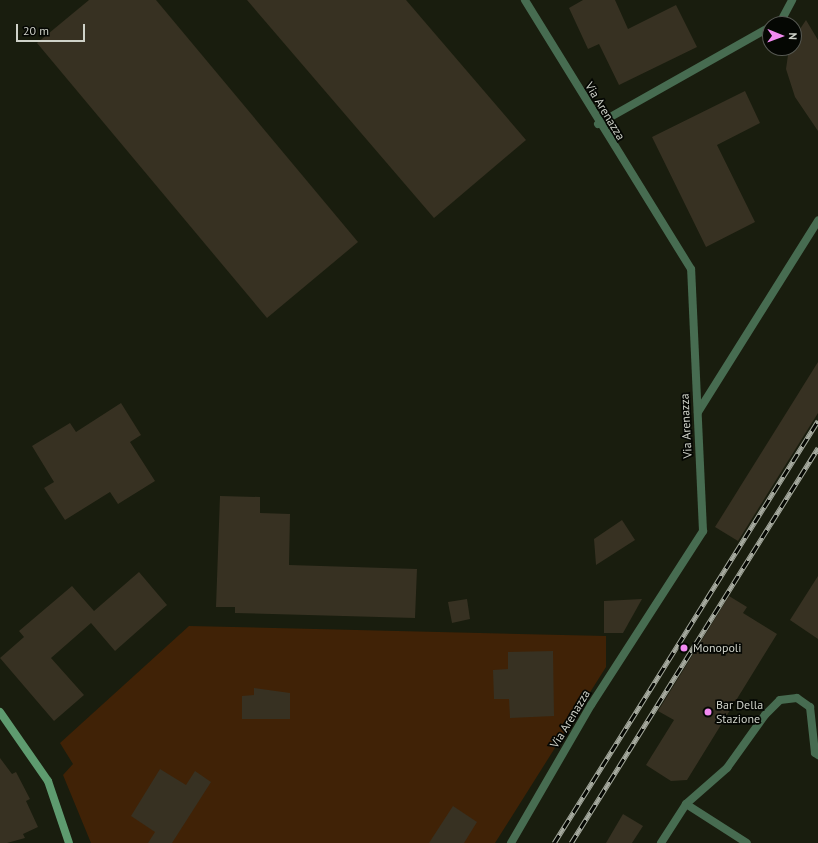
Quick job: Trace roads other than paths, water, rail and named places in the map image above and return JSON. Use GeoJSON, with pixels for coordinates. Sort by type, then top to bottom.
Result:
{"type":"FeatureCollection","features":[{"type":"Feature","properties":{"kind":"street","name":"Via Arenazza"},"geometry":{"type":"LineString","coordinates":[[511,843],[591,706],[703,531],[691,269],[598,124],[526,0]]}},
{"type":"Feature","properties":{"kind":"street"},"geometry":{"type":"LineString","coordinates":[[532,0],[536,19]]}},
{"type":"Feature","properties":{"kind":"street"},"geometry":{"type":"LineString","coordinates":[[784,16],[792,0]]}},
{"type":"Feature","properties":{"kind":"street"},"geometry":{"type":"LineString","coordinates":[[598,124],[762,32]]}},
{"type":"Feature","properties":{"kind":"street"},"geometry":{"type":"LineString","coordinates":[[698,412],[818,221]]}},
{"type":"Feature","properties":{"kind":"street"},"geometry":{"type":"LineString","coordinates":[[661,843],[686,804],[728,768],[765,715],[780,700],[797,698],[810,707],[814,753],[818,755]]}},
{"type":"Feature","properties":{"kind":"street"},"geometry":{"type":"LineString","coordinates":[[0,712],[48,780],[69,843]]}},
{"type":"Feature","properties":{"kind":"street"},"geometry":{"type":"LineString","coordinates":[[686,804],[747,843]]}},
{"type":"Feature","properties":{"kind":"railway"},"geometry":{"type":"LineString","coordinates":[[554,843],[818,421]]}},
{"type":"Feature","properties":{"kind":"railway"},"geometry":{"type":"LineString","coordinates":[[571,843],[818,448]]}},
{"type":"Feature","properties":{"kind":"place","name":"Monopoli"},"geometry":{"type":"Point","coordinates":[684,648]}},
{"type":"Feature","properties":{"kind":"place","name":"Bar Della Stazione"},"geometry":{"type":"Point","coordinates":[708,712]}}]}
